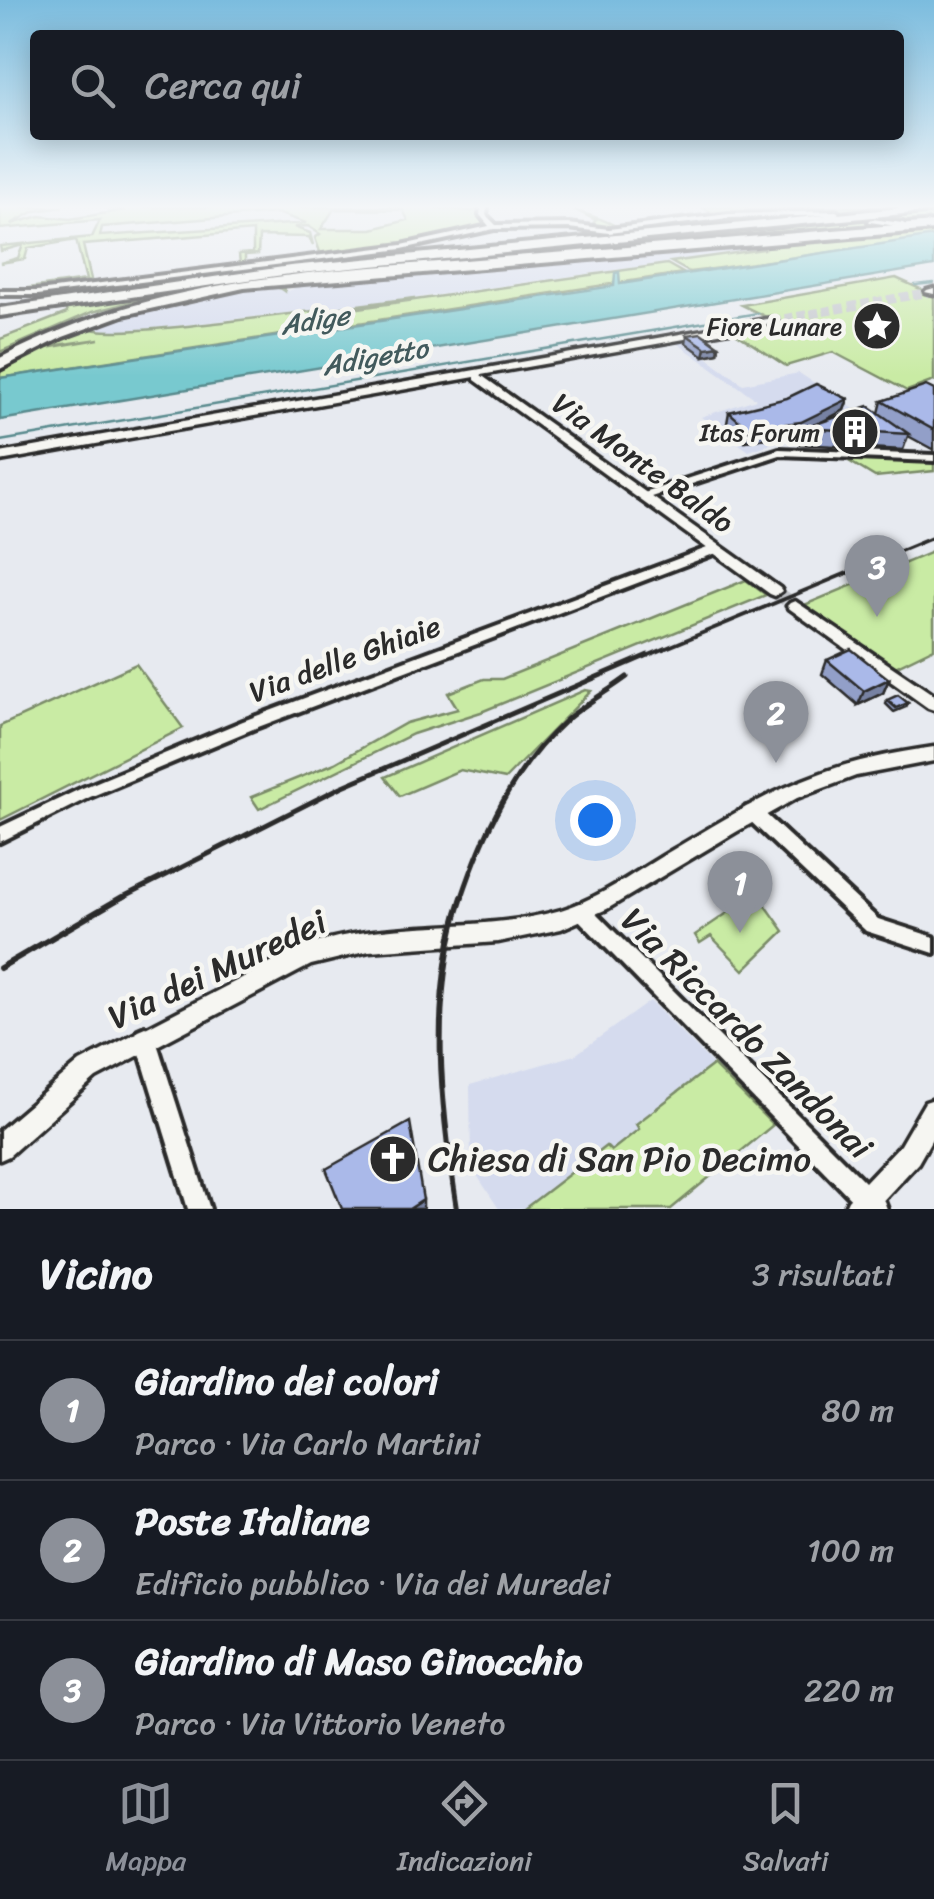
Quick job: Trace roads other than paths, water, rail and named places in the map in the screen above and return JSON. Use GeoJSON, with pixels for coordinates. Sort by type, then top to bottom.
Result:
{"type":"FeatureCollection","features":[{"type":"Feature","properties":{"kind":"highway"},"geometry":{"type":"LineString","coordinates":[[0,311],[262,273],[365,263]]}},
{"type":"Feature","properties":{"kind":"highway"},"geometry":{"type":"LineString","coordinates":[[0,362],[38,340],[113,307],[207,286],[407,263]]}},
{"type":"Feature","properties":{"kind":"highway"},"geometry":{"type":"LineString","coordinates":[[38,340],[123,308],[206,290],[442,263]]}},
{"type":"Feature","properties":{"kind":"highway"},"geometry":{"type":"LineString","coordinates":[[388,271],[451,268],[460,272]]}},
{"type":"Feature","properties":{"kind":"street"},"geometry":{"type":"LineString","coordinates":[[0,293],[38,293],[272,263]]}},
{"type":"Feature","properties":{"kind":"street"},"geometry":{"type":"LineString","coordinates":[[0,456],[772,321]]}},
{"type":"Feature","properties":{"kind":"street","name":"Via Monte Baldo"},"geometry":{"type":"LineString","coordinates":[[477,375],[774,591]]}},
{"type":"Feature","properties":{"kind":"street"},"geometry":{"type":"LineString","coordinates":[[901,440],[932,458]]}},
{"type":"Feature","properties":{"kind":"street"},"geometry":{"type":"LineString","coordinates":[[642,496],[779,452],[932,458]]}},
{"type":"Feature","properties":{"kind":"street","name":"Via delle Ghiaie"},"geometry":{"type":"LineString","coordinates":[[0,835],[85,793],[248,725],[716,549]]}},
{"type":"Feature","properties":{"kind":"street"},"geometry":{"type":"LineString","coordinates":[[795,606],[934,704]]}},
{"type":"Feature","properties":{"kind":"street"},"geometry":{"type":"LineString","coordinates":[[918,692],[934,713]]}},
{"type":"Feature","properties":{"kind":"street","name":"Via dei Muredei"},"geometry":{"type":"LineString","coordinates":[[0,1147],[88,1070],[306,956],[344,942],[500,932],[582,912],[752,812],[825,776],[934,754]]}},
{"type":"Feature","properties":{"kind":"street"},"geometry":{"type":"LineString","coordinates":[[752,812],[872,926],[934,945]]}},
{"type":"Feature","properties":{"kind":"street","name":"Via Riccardo Zandonai"},"geometry":{"type":"LineString","coordinates":[[582,912],[866,1206]]}},
{"type":"Feature","properties":{"kind":"street"},"geometry":{"type":"LineString","coordinates":[[145,1037],[200,1209]]}},
{"type":"Feature","properties":{"kind":"street"},"geometry":{"type":"LineString","coordinates":[[866,1206],[909,1154],[934,1111]]}},
{"type":"Feature","properties":{"kind":"water"},"geometry":{"type":"Polygon","coordinates":[[[755,263],[934,263],[0,420],[0,378],[614,286],[615,273],[619,272],[620,284],[755,263]]]}},
{"type":"Feature","properties":{"kind":"waterway","name":"Adigetto"},"geometry":{"type":"LineString","coordinates":[[915,285],[934,283]]}},
{"type":"Feature","properties":{"kind":"waterway","name":"Adigetto"},"geometry":{"type":"LineString","coordinates":[[0,441],[758,313]]}},
{"type":"Feature","properties":{"kind":"tunnel"},"geometry":{"type":"LineString","coordinates":[[778,320],[772,321],[930,292]]}},
{"type":"Feature","properties":{"kind":"tunnel"},"geometry":{"type":"LineString","coordinates":[[775,591],[795,606]]}},
{"type":"Feature","properties":{"kind":"railway"},"geometry":{"type":"LineString","coordinates":[[642,658],[934,537]]}},
{"type":"Feature","properties":{"kind":"railway"},"geometry":{"type":"LineString","coordinates":[[117,900],[341,787],[648,655]]}},
{"type":"Feature","properties":{"kind":"railway"},"geometry":{"type":"LineString","coordinates":[[462,898],[501,804],[529,761],[564,722],[627,677]]}},
{"type":"Feature","properties":{"kind":"railway"},"geometry":{"type":"LineString","coordinates":[[0,968],[122,897]]}},
{"type":"Feature","properties":{"kind":"railway"},"geometry":{"type":"LineString","coordinates":[[457,1209],[446,1132],[441,1013],[451,935],[462,898]]}},
{"type":"Feature","properties":{"kind":"place","name":"Fiore Lunare"},"geometry":{"type":"Point","coordinates":[877,326]}},
{"type":"Feature","properties":{"kind":"place","name":"Itas Forum"},"geometry":{"type":"Point","coordinates":[855,432]}},
{"type":"Feature","properties":{"kind":"place","name":"Giardino di Maso Ginocchio"},"geometry":{"type":"Point","coordinates":[877,617]}},
{"type":"Feature","properties":{"kind":"place","name":"Poste Italiane"},"geometry":{"type":"Point","coordinates":[776,763]}},
{"type":"Feature","properties":{"kind":"place","name":"Giardino dei colori"},"geometry":{"type":"Point","coordinates":[740,933]}},
{"type":"Feature","properties":{"kind":"place","name":"Chiesa di San Pio Decimo"},"geometry":{"type":"Point","coordinates":[393,1159]}},
{"type":"Feature","properties":{"kind":"water label","name":"Adige"},"geometry":{"type":"Point","coordinates":[315,320]}}]}
